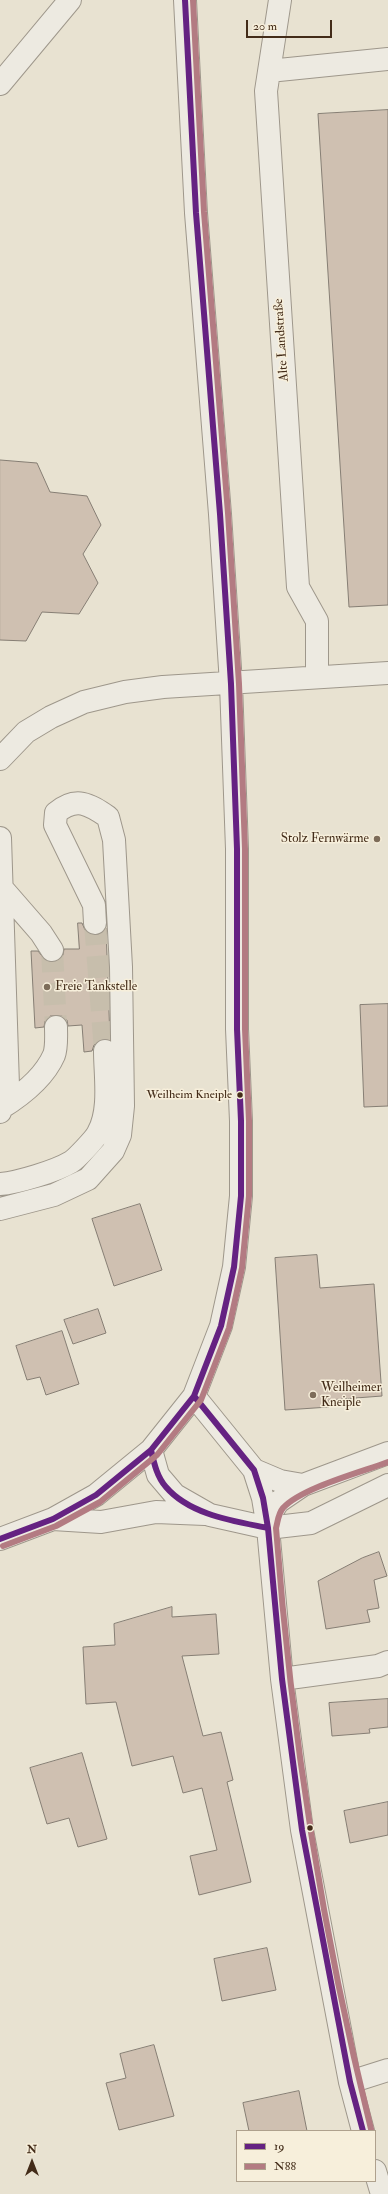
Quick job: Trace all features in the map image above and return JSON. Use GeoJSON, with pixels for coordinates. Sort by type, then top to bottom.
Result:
{"type":"FeatureCollection","features":[{"type":"Feature","properties":{"kind":"street"},"geometry":{"type":"LineString","coordinates":[[0,84],[70,0]]}},
{"type":"Feature","properties":{"kind":"street"},"geometry":{"type":"LineString","coordinates":[[0,1539],[53,1519],[96,1495],[151,1450],[194,1396],[222,1326],[234,1267],[241,1196],[241,1121],[237,1029],[237,849],[231,684],[220,514],[196,213],[185,0]]}},
{"type":"Feature","properties":{"kind":"street","name":"Alte Landstraße"},"geometry":{"type":"LineString","coordinates":[[280,0],[266,91],[298,587],[317,621],[317,677]]}},
{"type":"Feature","properties":{"kind":"street"},"geometry":{"type":"LineString","coordinates":[[269,71],[388,59]]}},
{"type":"Feature","properties":{"kind":"street"},"geometry":{"type":"LineString","coordinates":[[0,759],[26,732],[51,717],[84,702],[125,692],[388,673]]}},
{"type":"Feature","properties":{"kind":"street"},"geometry":{"type":"LineString","coordinates":[[0,1209],[54,1195],[88,1179],[113,1151],[120,1135],[123,1106],[122,967],[114,840],[108,817],[84,803],[72,804],[64,806],[56,813],[55,825],[94,905],[95,923]]}},
{"type":"Feature","properties":{"kind":"street"},"geometry":{"type":"LineString","coordinates":[[0,838],[8,1086],[1,1110]]}},
{"type":"Feature","properties":{"kind":"street"},"geometry":{"type":"LineString","coordinates":[[1,887],[41,933],[52,950]]}},
{"type":"Feature","properties":{"kind":"street"},"geometry":{"type":"LineString","coordinates":[[1,1110],[18,1098],[39,1078],[55,1054],[56,1027]]}},
{"type":"Feature","properties":{"kind":"street"},"geometry":{"type":"LineString","coordinates":[[0,1184],[8,1184],[35,1176],[71,1162],[98,1134],[106,1096],[105,1051]]}},
{"type":"Feature","properties":{"kind":"street"},"geometry":{"type":"LineString","coordinates":[[194,1396],[254,1470],[263,1498],[268,1528],[282,1679],[302,1830],[350,2082],[363,2130]]}},
{"type":"Feature","properties":{"kind":"street"},"geometry":{"type":"LineString","coordinates":[[151,1450],[158,1475],[175,1495],[210,1515]]}},
{"type":"Feature","properties":{"kind":"street"},"geometry":{"type":"LineString","coordinates":[[268,1528],[272,1513],[278,1502],[303,1485],[388,1453]]}},
{"type":"Feature","properties":{"kind":"street"},"geometry":{"type":"LineString","coordinates":[[254,1470],[280,1481],[303,1485]]}},
{"type":"Feature","properties":{"kind":"street"},"geometry":{"type":"LineString","coordinates":[[53,1519],[101,1522],[156,1512],[210,1515],[268,1528],[311,1523],[388,1485]]}},
{"type":"Feature","properties":{"kind":"street"},"geometry":{"type":"LineString","coordinates":[[282,1679],[378,1666],[388,1662]]}},
{"type":"Feature","properties":{"kind":"street"},"geometry":{"type":"LineString","coordinates":[[350,2082],[388,2070]]}},
{"type":"Feature","properties":{"kind":"street"},"geometry":{"type":"LineString","coordinates":[[376,2174],[382,2194]]}},
{"type":"Feature","properties":{"kind":"building"},"geometry":{"type":"Polygon","coordinates":[[[388,110],[388,605],[349,607],[318,114],[388,110]]]}},
{"type":"Feature","properties":{"kind":"building"},"geometry":{"type":"Polygon","coordinates":[[[0,460],[37,463],[50,492],[87,496],[101,525],[83,554],[98,583],[79,614],[42,612],[26,641],[0,640],[0,460]]]}},
{"type":"Feature","properties":{"kind":"building"},"geometry":{"type":"Polygon","coordinates":[[[78,923],[82,923],[85,930],[95,935],[102,933],[106,928],[110,1040],[98,1041],[94,1045],[92,1051],[84,1052],[82,1025],[68,1026],[67,1020],[62,1016],[50,1016],[45,1021],[44,1027],[35,1028],[31,951],[38,951],[46,961],[52,962],[59,960],[63,955],[64,949],[79,949],[78,923]]]}},
{"type":"Feature","properties":{"kind":"building"},"geometry":{"type":"Polygon","coordinates":[[[388,1004],[388,1106],[364,1107],[360,1005],[388,1004]]]}},
{"type":"Feature","properties":{"kind":"building"},"geometry":{"type":"Polygon","coordinates":[[[140,1204],[162,1270],[114,1286],[92,1219],[140,1204]]]}},
{"type":"Feature","properties":{"kind":"building"},"geometry":{"type":"Polygon","coordinates":[[[317,1255],[320,1288],[374,1284],[382,1396],[329,1400],[329,1407],[285,1410],[275,1258],[317,1255]]]}},
{"type":"Feature","properties":{"kind":"building"},"geometry":{"type":"Polygon","coordinates":[[[98,1309],[106,1333],[73,1344],[64,1320],[98,1309]]]}},
{"type":"Feature","properties":{"kind":"building"},"geometry":{"type":"Polygon","coordinates":[[[62,1331],[79,1384],[46,1395],[40,1377],[27,1380],[16,1346],[62,1331]]]}},
{"type":"Feature","properties":{"kind":"building"},"geometry":{"type":"Polygon","coordinates":[[[379,1552],[387,1576],[374,1580],[379,1608],[367,1610],[370,1622],[326,1629],[318,1581],[362,1558],[379,1552]]]}},
{"type":"Feature","properties":{"kind":"building"},"geometry":{"type":"Polygon","coordinates":[[[172,1607],[172,1617],[216,1614],[219,1654],[182,1656],[203,1736],[221,1732],[233,1780],[227,1782],[251,1882],[199,1895],[190,1856],[217,1850],[202,1788],[183,1793],[173,1756],[132,1766],[116,1702],[86,1704],[83,1647],[115,1645],[114,1624],[172,1607]]]}},
{"type":"Feature","properties":{"kind":"building"},"geometry":{"type":"Polygon","coordinates":[[[388,1699],[388,1727],[369,1729],[370,1733],[332,1736],[329,1703],[388,1699]]]}},
{"type":"Feature","properties":{"kind":"building"},"geometry":{"type":"Polygon","coordinates":[[[82,1753],[107,1839],[78,1847],[69,1818],[47,1824],[30,1768],[82,1753]]]}},
{"type":"Feature","properties":{"kind":"building"},"geometry":{"type":"Polygon","coordinates":[[[388,1802],[388,1835],[350,1843],[344,1811],[388,1802]]]}},
{"type":"Feature","properties":{"kind":"building"},"geometry":{"type":"Polygon","coordinates":[[[267,1948],[276,1990],[222,2001],[214,1959],[267,1948]]]}},
{"type":"Feature","properties":{"kind":"building"},"geometry":{"type":"Polygon","coordinates":[[[154,2045],[174,2116],[119,2130],[106,2083],[126,2078],[120,2054],[154,2045]]]}},
{"type":"Feature","properties":{"kind":"building"},"geometry":{"type":"Polygon","coordinates":[[[299,2091],[307,2130],[249,2130],[243,2103],[299,2091]]]}},
{"type":"Feature","properties":{"kind":"tunnel"},"geometry":{"type":"LineString","coordinates":[[95,923],[105,1051]]}},
{"type":"Feature","properties":{"kind":"tunnel"},"geometry":{"type":"LineString","coordinates":[[52,950],[56,1027]]}},
{"type":"Feature","properties":{"kind":"transit line","name":"19"},"geometry":{"type":"LineString","coordinates":[[0,1539],[53,1519],[96,1495],[151,1450],[194,1396],[221,1326],[234,1267],[241,1196],[241,1121],[237,1029],[237,849],[231,684],[220,514],[196,213],[185,0]]}},
{"type":"Feature","properties":{"kind":"transit line","name":"N88"},"geometry":{"type":"LineString","coordinates":[[3,1546],[56,1526],[100,1502],[157,1455],[201,1400],[229,1328],[242,1268],[249,1196],[249,1121],[245,1029],[245,849],[239,684],[228,513],[204,212],[193,0]]}},
{"type":"Feature","properties":{"kind":"transit line","name":"19"},"geometry":{"type":"LineString","coordinates":[[194,1396],[254,1470],[263,1498],[268,1528],[282,1679],[302,1830],[350,2082],[363,2130]]}},
{"type":"Feature","properties":{"kind":"transit line","name":"19"},"geometry":{"type":"LineString","coordinates":[[151,1450],[160,1479],[176,1497],[187,1504],[213,1515],[241,1523],[268,1528]]}},
{"type":"Feature","properties":{"kind":"transit line","name":"N88"},"geometry":{"type":"LineString","coordinates":[[371,2129],[353,2055],[323,1906],[290,1679],[276,1528],[281,1510],[303,1494],[332,1481],[388,1462]]}},
{"type":"Feature","properties":{"kind":"place","name":"Stolz Fernwärme"},"geometry":{"type":"Point","coordinates":[377,839]}},
{"type":"Feature","properties":{"kind":"place","name":"Freie Tankstelle"},"geometry":{"type":"Point","coordinates":[47,987]}},
{"type":"Feature","properties":{"kind":"place","name":"Weilheim Kneiple"},"geometry":{"type":"Point","coordinates":[240,1095]}},
{"type":"Feature","properties":{"kind":"place","name":"Weilheimer Kneiple"},"geometry":{"type":"Point","coordinates":[313,1395]}}]}
